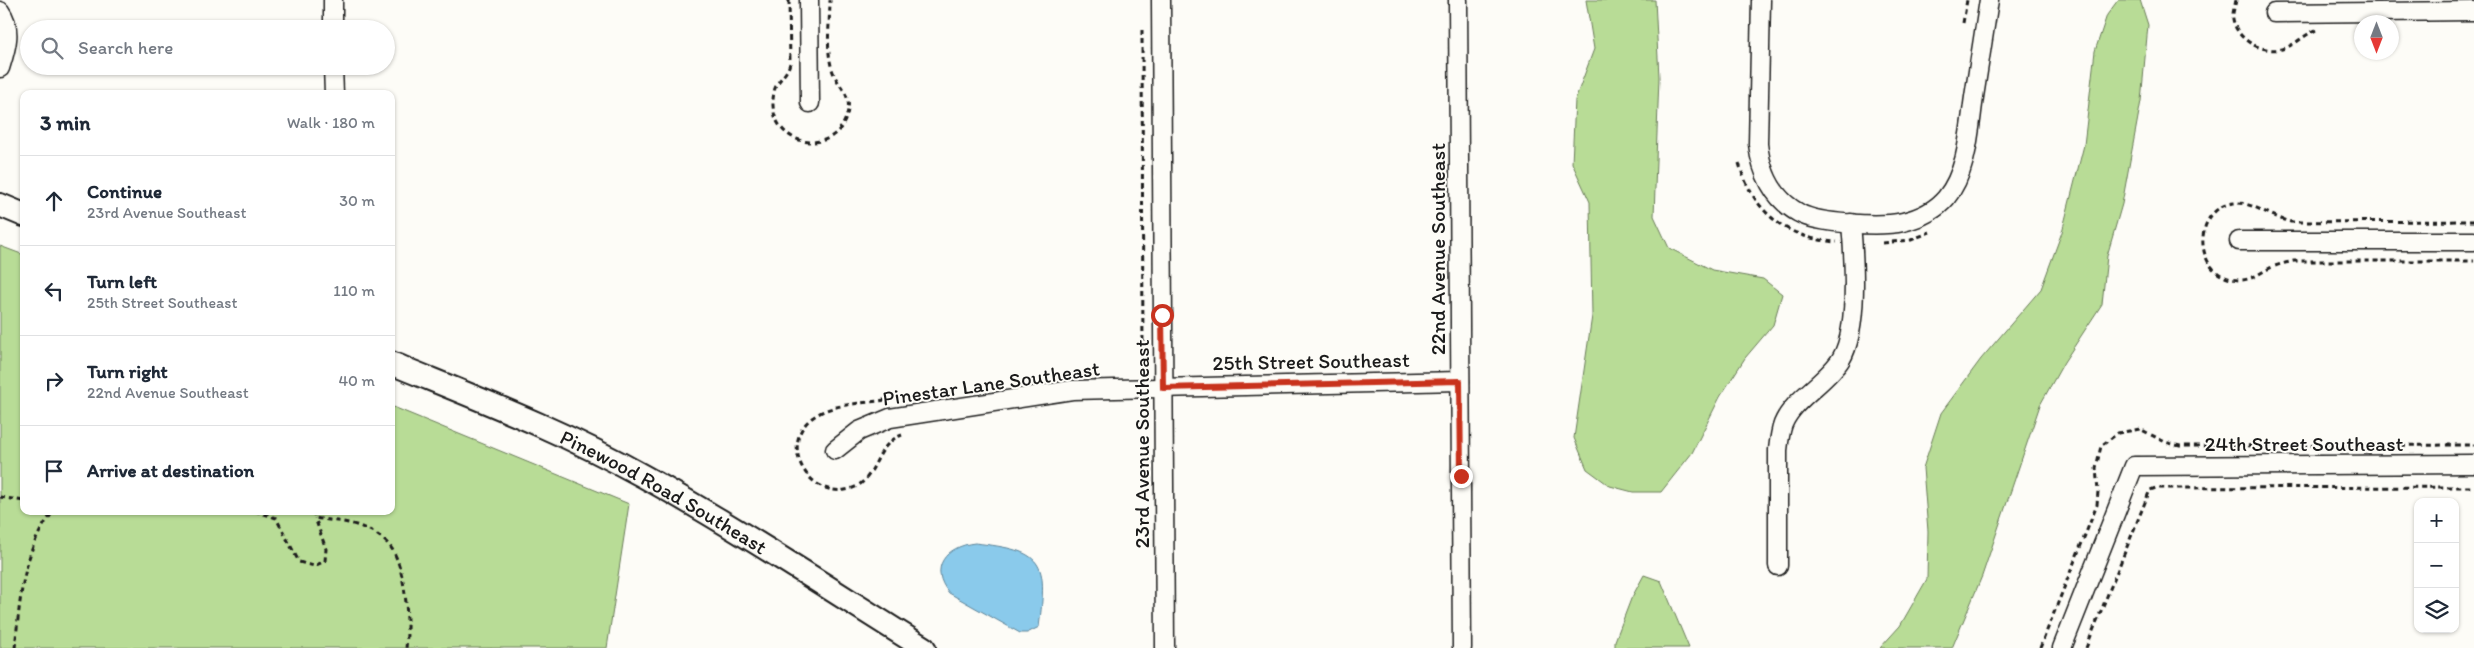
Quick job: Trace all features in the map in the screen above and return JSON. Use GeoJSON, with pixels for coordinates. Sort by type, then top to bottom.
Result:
{"type":"FeatureCollection","features":[{"type":"Feature","properties":{"kind":"street"},"geometry":{"type":"LineString","coordinates":[[333,0],[333,20]]}},
{"type":"Feature","properties":{"kind":"street"},"geometry":{"type":"LineString","coordinates":[[809,0],[810,103]]}},
{"type":"Feature","properties":{"kind":"street","name":"23rd Avenue Southeast"},"geometry":{"type":"LineString","coordinates":[[1161,0],[1165,648]]}},
{"type":"Feature","properties":{"kind":"street","name":"22nd Avenue Southeast"},"geometry":{"type":"LineString","coordinates":[[1458,0],[1462,648]]}},
{"type":"Feature","properties":{"kind":"street"},"geometry":{"type":"LineString","coordinates":[[1761,0],[1758,144],[1763,170],[1775,192],[1798,213],[1826,222],[1852,223],[1901,223],[1933,211],[1954,187],[1964,160],[1989,0]]}},
{"type":"Feature","properties":{"kind":"street"},"geometry":{"type":"LineString","coordinates":[[0,11],[7,24],[8,37],[0,68]]}},
{"type":"Feature","properties":{"kind":"street"},"geometry":{"type":"LineString","coordinates":[[2274,13],[2474,11]]}},
{"type":"Feature","properties":{"kind":"street"},"geometry":{"type":"LineString","coordinates":[[333,75],[334,90]]}},
{"type":"Feature","properties":{"kind":"street"},"geometry":{"type":"LineString","coordinates":[[0,205],[20,213]]}},
{"type":"Feature","properties":{"kind":"street"},"geometry":{"type":"LineString","coordinates":[[1778,566],[1778,450],[1780,436],[1783,423],[1792,411],[1841,360],[1847,347],[1852,318],[1852,223]]}},
{"type":"Feature","properties":{"kind":"street"},"geometry":{"type":"LineString","coordinates":[[2239,242],[2474,242]]}},
{"type":"Feature","properties":{"kind":"street","name":"Pinewood Road Southeast"},"geometry":{"type":"LineString","coordinates":[[395,365],[568,438],[642,475],[704,510],[924,648]]}},
{"type":"Feature","properties":{"kind":"street","name":"25th Street Southeast"},"geometry":{"type":"LineString","coordinates":[[1163,388],[1460,381]]}},
{"type":"Feature","properties":{"kind":"street","name":"Pinestar Lane Southeast"},"geometry":{"type":"LineString","coordinates":[[835,450],[859,430],[890,418],[1072,390],[1163,388]]}},
{"type":"Feature","properties":{"kind":"street","name":"24th Street Southeast"},"geometry":{"type":"LineString","coordinates":[[2062,648],[2134,466],[2474,464]]}},
{"type":"Feature","properties":{"kind":"path"},"geometry":{"type":"LineString","coordinates":[[789,0],[790,63],[787,74],[779,81],[774,91],[774,117],[788,136],[810,142],[831,138],[846,119],[849,108],[847,98],[833,74],[830,61],[830,0]]}},
{"type":"Feature","properties":{"kind":"path"},"geometry":{"type":"LineString","coordinates":[[1964,23],[1967,0]]}},
{"type":"Feature","properties":{"kind":"path"},"geometry":{"type":"LineString","coordinates":[[2236,0],[2233,20],[2239,32],[2248,42],[2258,47],[2270,50],[2284,48],[2318,30]]}},
{"type":"Feature","properties":{"kind":"path"},"geometry":{"type":"LineString","coordinates":[[1142,20],[1143,371]]}},
{"type":"Feature","properties":{"kind":"path"},"geometry":{"type":"LineString","coordinates":[[2086,648],[2150,490],[2156,488],[2474,487]]}},
{"type":"Feature","properties":{"kind":"path"},"geometry":{"type":"LineString","coordinates":[[0,497],[20,500]]}},
{"type":"Feature","properties":{"kind":"path"},"geometry":{"type":"LineString","coordinates":[[15,648],[20,595],[41,526],[51,515]]}},
{"type":"Feature","properties":{"kind":"path"},"geometry":{"type":"LineString","coordinates":[[267,515],[276,518],[299,562],[314,566],[325,561],[326,549],[314,515]]}},
{"type":"Feature","properties":{"kind":"path"},"geometry":{"type":"LineString","coordinates":[[315,518],[349,523],[366,528],[391,548],[399,569],[404,600],[406,648]]}},
{"type":"Feature","properties":{"kind":"green space"},"geometry":{"type":"Polygon","coordinates":[[[1586,0],[1655,0],[1659,77],[1654,216],[1669,248],[1712,270],[1763,279],[1782,294],[1773,325],[1745,358],[1720,397],[1692,453],[1661,492],[1633,492],[1610,486],[1587,469],[1574,438],[1592,316],[1590,202],[1572,163],[1575,100],[1594,49],[1586,0]]]}},
{"type":"Feature","properties":{"kind":"green space"},"geometry":{"type":"Polygon","coordinates":[[[2118,0],[2140,0],[2148,25],[2141,101],[2122,204],[2107,256],[2102,304],[2064,362],[2040,405],[1982,576],[1952,648],[1880,648],[1900,626],[1927,579],[1928,531],[1923,468],[1941,413],[1981,359],[2041,289],[2062,232],[2084,145],[2095,51],[2107,15],[2118,0]]]}},
{"type":"Feature","properties":{"kind":"green space"},"geometry":{"type":"Polygon","coordinates":[[[0,246],[20,254],[20,515],[395,515],[395,408],[629,504],[607,648],[0,648],[0,246]]]}},
{"type":"Feature","properties":{"kind":"green space"},"geometry":{"type":"Polygon","coordinates":[[[1644,575],[1661,581],[1689,648],[1615,648],[1615,641],[1631,599],[1644,575]]]}},
{"type":"Feature","properties":{"kind":"water"},"geometry":{"type":"Polygon","coordinates":[[[975,543],[1015,550],[1028,555],[1036,563],[1041,573],[1042,587],[1039,627],[1027,633],[1020,633],[949,593],[940,575],[940,567],[943,560],[956,549],[975,543]]]}},
{"type":"Feature","properties":{"kind":"route"},"geometry":{"type":"LineString","coordinates":[[1162,315],[1163,388],[1460,381],[1461,476]]}}]}
